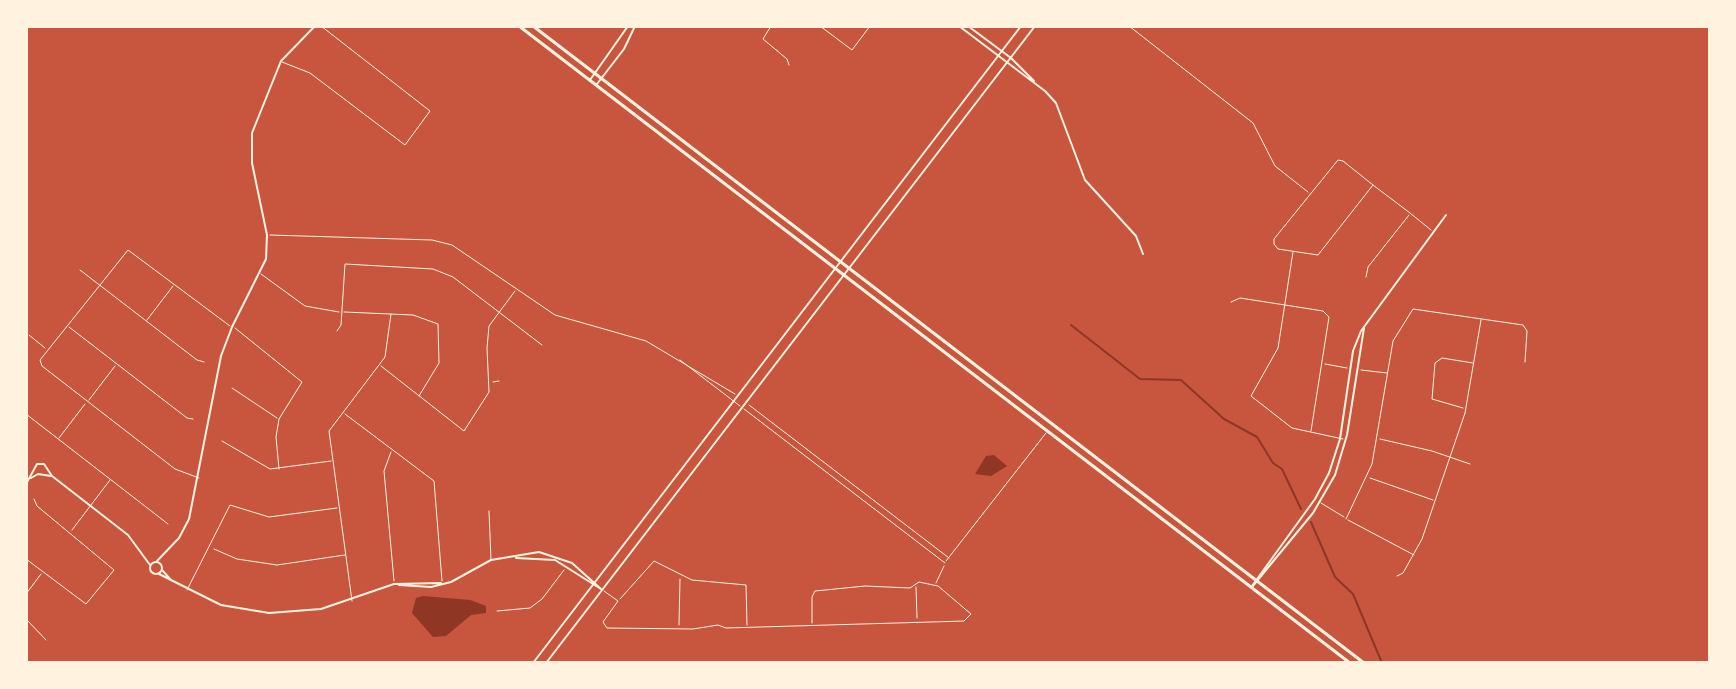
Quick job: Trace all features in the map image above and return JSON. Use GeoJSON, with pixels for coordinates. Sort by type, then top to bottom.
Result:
{"type":"FeatureCollection","features":[{"type":"Feature","properties":{"kind":"highway"},"geometry":{"type":"LineString","coordinates":[[519,26],[1350,663]]}},
{"type":"Feature","properties":{"kind":"highway"},"geometry":{"type":"LineString","coordinates":[[533,26],[1364,663]]}},
{"type":"Feature","properties":{"kind":"street"},"geometry":{"type":"LineString","coordinates":[[159,574],[167,554],[189,519],[221,356],[232,327],[261,274],[267,235],[251,141],[281,61],[315,26]]}},
{"type":"Feature","properties":{"kind":"street"},"geometry":{"type":"LineString","coordinates":[[281,61],[310,73],[405,145],[430,111],[321,26]]}},
{"type":"Feature","properties":{"kind":"street"},"geometry":{"type":"LineString","coordinates":[[590,81],[628,26]]}},
{"type":"Feature","properties":{"kind":"street"},"geometry":{"type":"LineString","coordinates":[[596,85],[624,49],[635,26]]}},
{"type":"Feature","properties":{"kind":"street"},"geometry":{"type":"LineString","coordinates":[[771,26],[763,39],[787,59],[789,65]]}},
{"type":"Feature","properties":{"kind":"street"},"geometry":{"type":"LineString","coordinates":[[820,26],[852,50],[870,26]]}},
{"type":"Feature","properties":{"kind":"street"},"geometry":{"type":"LineString","coordinates":[[959,26],[1035,83]]}},
{"type":"Feature","properties":{"kind":"street"},"geometry":{"type":"LineString","coordinates":[[968,26],[1011,58],[1062,112],[1085,180],[1136,236],[1143,254]]}},
{"type":"Feature","properties":{"kind":"street"},"geometry":{"type":"LineString","coordinates":[[533,663],[1021,26]]}},
{"type":"Feature","properties":{"kind":"street"},"geometry":{"type":"LineString","coordinates":[[546,663],[1035,26]]}},
{"type":"Feature","properties":{"kind":"street"},"geometry":{"type":"LineString","coordinates":[[1129,26],[1253,123],[1262,135],[1273,164],[1309,193]]}},
{"type":"Feature","properties":{"kind":"street"},"geometry":{"type":"LineString","coordinates":[[948,121],[957,128]]}},
{"type":"Feature","properties":{"kind":"street"},"geometry":{"type":"LineString","coordinates":[[1373,185],[1318,255],[1293,252],[1274,244],[1274,239],[1309,193],[1338,160],[1373,185],[1433,231]]}},
{"type":"Feature","properties":{"kind":"street"},"geometry":{"type":"LineString","coordinates":[[905,178],[914,184]]}},
{"type":"Feature","properties":{"kind":"street"},"geometry":{"type":"LineString","coordinates":[[1366,277],[1368,267],[1410,213]]}},
{"type":"Feature","properties":{"kind":"street"},"geometry":{"type":"LineString","coordinates":[[1257,580],[1315,499],[1329,473],[1340,439],[1355,346],[1364,327],[1446,215]]}},
{"type":"Feature","properties":{"kind":"street"},"geometry":{"type":"LineString","coordinates":[[267,235],[442,242],[471,255],[566,320],[634,336],[674,356],[737,396],[949,558]]}},
{"type":"Feature","properties":{"kind":"street"},"geometry":{"type":"LineString","coordinates":[[199,478],[175,469],[40,362],[98,284],[128,250],[302,382],[279,419],[276,437],[279,469]]}},
{"type":"Feature","properties":{"kind":"street"},"geometry":{"type":"LineString","coordinates":[[1293,252],[1276,354],[1251,396],[1288,426],[1346,440]]}},
{"type":"Feature","properties":{"kind":"street"},"geometry":{"type":"LineString","coordinates":[[337,331],[342,312],[345,264],[440,271],[542,345]]}},
{"type":"Feature","properties":{"kind":"street"},"geometry":{"type":"LineString","coordinates":[[80,270],[197,360],[204,362]]}},
{"type":"Feature","properties":{"kind":"street"},"geometry":{"type":"LineString","coordinates":[[261,274],[305,306],[342,312],[421,316],[438,324],[439,363],[419,396]]}},
{"type":"Feature","properties":{"kind":"street"},"geometry":{"type":"LineString","coordinates":[[146,321],[175,284]]}},
{"type":"Feature","properties":{"kind":"street"},"geometry":{"type":"LineString","coordinates":[[379,365],[464,431],[485,403],[491,382],[487,336],[499,312],[517,289]]}},
{"type":"Feature","properties":{"kind":"street"},"geometry":{"type":"LineString","coordinates":[[1231,302],[1240,298],[1328,315],[1311,434]]}},
{"type":"Feature","properties":{"kind":"street"},"geometry":{"type":"LineString","coordinates":[[1346,519],[1368,477],[1396,333],[1414,308],[1526,327],[1525,362]]}},
{"type":"Feature","properties":{"kind":"street"},"geometry":{"type":"LineString","coordinates":[[352,601],[329,431],[379,365],[390,340],[391,314]]}},
{"type":"Feature","properties":{"kind":"street"},"geometry":{"type":"LineString","coordinates":[[1397,576],[1403,573],[1414,556],[1466,409],[1481,318]]}},
{"type":"Feature","properties":{"kind":"street"},"geometry":{"type":"LineString","coordinates":[[66,325],[187,418],[193,419]]}},
{"type":"Feature","properties":{"kind":"street"},"geometry":{"type":"LineString","coordinates":[[1251,587],[1320,502],[1335,475],[1346,440],[1364,327]]}},
{"type":"Feature","properties":{"kind":"street"},"geometry":{"type":"LineString","coordinates":[[787,334],[795,340]]}},
{"type":"Feature","properties":{"kind":"street"},"geometry":{"type":"LineString","coordinates":[[29,335],[48,350]]}},
{"type":"Feature","properties":{"kind":"street"},"geometry":{"type":"LineString","coordinates":[[674,356],[945,563]]}},
{"type":"Feature","properties":{"kind":"street"},"geometry":{"type":"LineString","coordinates":[[1466,409],[1432,399],[1437,359],[1474,363]]}},
{"type":"Feature","properties":{"kind":"street"},"geometry":{"type":"LineString","coordinates":[[58,439],[116,364]]}},
{"type":"Feature","properties":{"kind":"street"},"geometry":{"type":"LineString","coordinates":[[1322,364],[1387,373]]}},
{"type":"Feature","properties":{"kind":"street"},"geometry":{"type":"LineString","coordinates":[[491,382],[499,381]]}},
{"type":"Feature","properties":{"kind":"street"},"geometry":{"type":"LineString","coordinates":[[232,388],[279,419]]}},
{"type":"Feature","properties":{"kind":"street"},"geometry":{"type":"LineString","coordinates":[[343,412],[434,481],[442,584]]}},
{"type":"Feature","properties":{"kind":"street"},"geometry":{"type":"LineString","coordinates":[[26,414],[168,524]]}},
{"type":"Feature","properties":{"kind":"street"},"geometry":{"type":"LineString","coordinates":[[934,585],[945,563],[1052,424]]}},
{"type":"Feature","properties":{"kind":"street"},"geometry":{"type":"LineString","coordinates":[[1377,439],[1470,464]]}},
{"type":"Feature","properties":{"kind":"street"},"geometry":{"type":"LineString","coordinates":[[222,441],[261,466],[279,469],[332,460]]}},
{"type":"Feature","properties":{"kind":"street"},"geometry":{"type":"LineString","coordinates":[[393,450],[384,471],[393,539],[394,584]]}},
{"type":"Feature","properties":{"kind":"street"},"geometry":{"type":"LineString","coordinates":[[689,459],[698,465]]}},
{"type":"Feature","properties":{"kind":"street"},"geometry":{"type":"LineString","coordinates":[[30,479],[34,467],[40,463],[52,476],[128,535],[145,555],[152,573],[233,608],[269,613],[321,609],[352,601],[394,584],[442,584],[467,575],[491,560],[539,552],[570,562],[596,580],[602,589]]}},
{"type":"Feature","properties":{"kind":"street"},"geometry":{"type":"LineString","coordinates":[[26,484],[38,474],[52,476]]}},
{"type":"Feature","properties":{"kind":"street"},"geometry":{"type":"LineString","coordinates":[[1368,477],[1435,501]]}},
{"type":"Feature","properties":{"kind":"street"},"geometry":{"type":"LineString","coordinates":[[70,532],[111,479]]}},
{"type":"Feature","properties":{"kind":"street"},"geometry":{"type":"LineString","coordinates":[[26,559],[86,604],[114,568],[37,506],[34,499]]}},
{"type":"Feature","properties":{"kind":"street"},"geometry":{"type":"LineString","coordinates":[[1315,499],[1414,556]]}},
{"type":"Feature","properties":{"kind":"street"},"geometry":{"type":"LineString","coordinates":[[655,503],[664,509]]}},
{"type":"Feature","properties":{"kind":"street"},"geometry":{"type":"LineString","coordinates":[[187,590],[230,505],[269,517],[341,507]]}},
{"type":"Feature","properties":{"kind":"street"},"geometry":{"type":"LineString","coordinates":[[489,511],[491,560]]}},
{"type":"Feature","properties":{"kind":"street"},"geometry":{"type":"LineString","coordinates":[[211,547],[237,559],[277,565],[346,555]]}},
{"type":"Feature","properties":{"kind":"street"},"geometry":{"type":"LineString","coordinates":[[150,565],[167,554]]}},
{"type":"Feature","properties":{"kind":"street"},"geometry":{"type":"LineString","coordinates":[[145,555],[156,562],[171,581]]}},
{"type":"Feature","properties":{"kind":"street"},"geometry":{"type":"LineString","coordinates":[[515,557],[550,559],[567,566],[618,601]]}},
{"type":"Feature","properties":{"kind":"street"},"geometry":{"type":"LineString","coordinates":[[747,627],[746,585],[680,576],[654,561],[603,622],[607,628],[747,627],[964,621],[971,614],[934,585],[916,584],[910,588],[865,586],[815,591],[812,597],[812,623]]}},
{"type":"Feature","properties":{"kind":"street"},"geometry":{"type":"LineString","coordinates":[[497,611],[530,608],[542,599],[570,562]]}},
{"type":"Feature","properties":{"kind":"street"},"geometry":{"type":"LineString","coordinates":[[26,594],[43,572]]}},
{"type":"Feature","properties":{"kind":"street"},"geometry":{"type":"LineString","coordinates":[[679,628],[680,576]]}},
{"type":"Feature","properties":{"kind":"street"},"geometry":{"type":"LineString","coordinates":[[916,584],[917,621]]}},
{"type":"Feature","properties":{"kind":"street"},"geometry":{"type":"LineString","coordinates":[[26,619],[46,640]]}},
{"type":"Feature","properties":{"kind":"shaded area"},"geometry":{"type":"Polygon","coordinates":[[[994,455],[1007,466],[991,476],[975,474],[986,456],[994,455]]]}},
{"type":"Feature","properties":{"kind":"shaded area"},"geometry":{"type":"Polygon","coordinates":[[[416,598],[470,600],[486,606],[486,613],[471,615],[446,636],[433,637],[412,613],[416,598]]]}},
{"type":"Feature","properties":{"kind":"waterway"},"geometry":{"type":"LineString","coordinates":[[1071,325],[1140,379],[1181,380],[1224,419],[1257,437],[1273,463],[1282,469],[1301,509]]}},
{"type":"Feature","properties":{"kind":"waterway"},"geometry":{"type":"LineString","coordinates":[[1311,522],[1335,577],[1353,594],[1382,663]]}}]}
